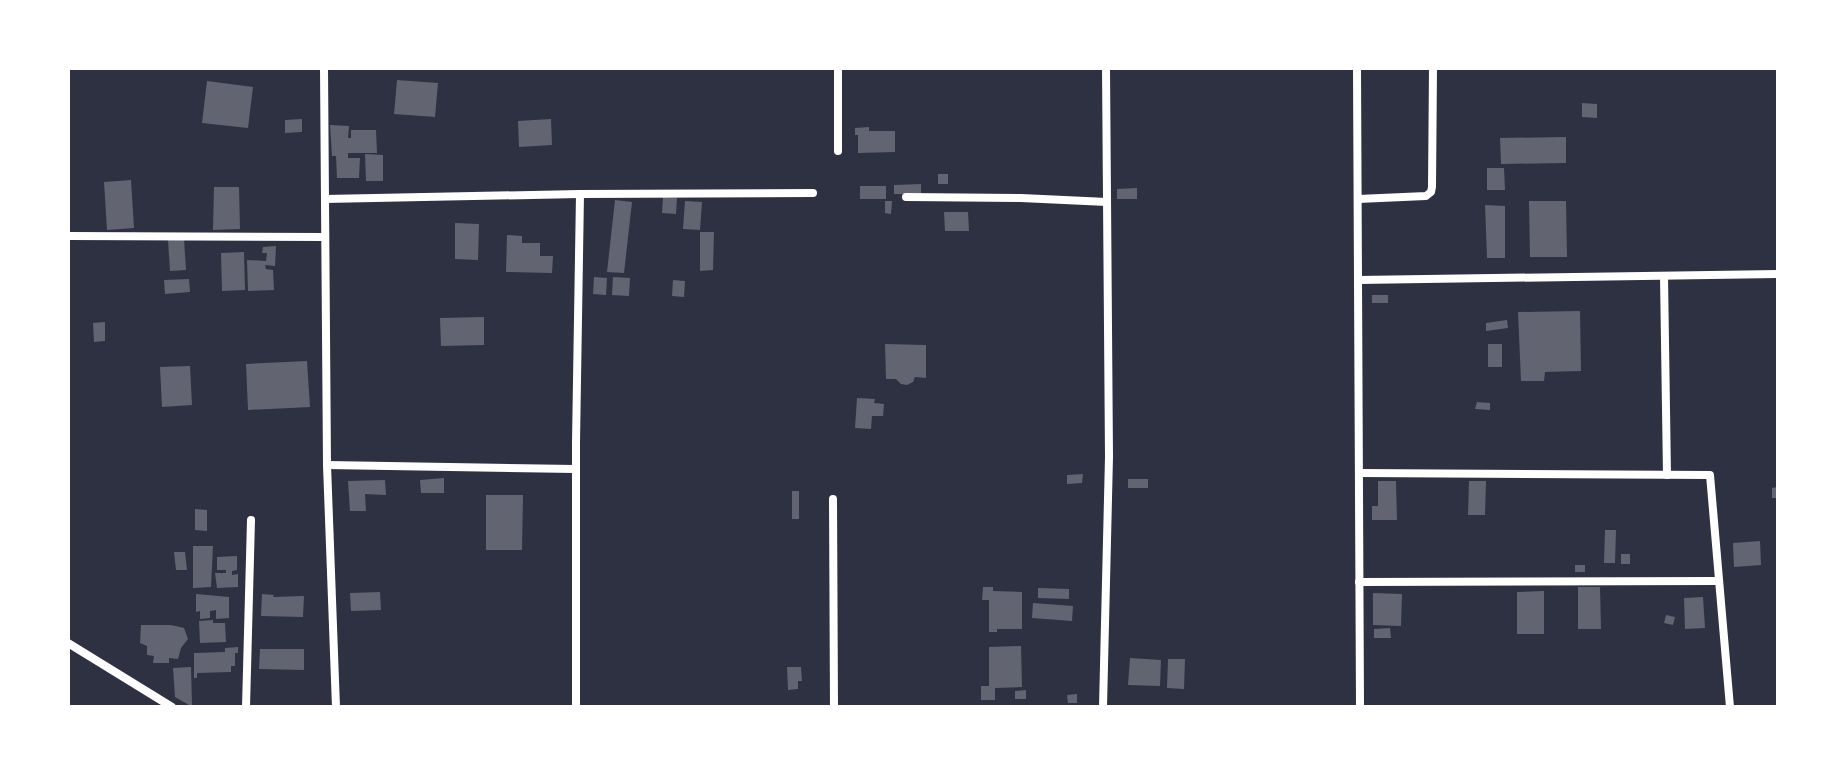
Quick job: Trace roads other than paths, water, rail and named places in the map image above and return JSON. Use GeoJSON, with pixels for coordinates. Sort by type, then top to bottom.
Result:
{"type":"FeatureCollection","features":[{"type":"Feature","properties":{"kind":"street"},"geometry":{"type":"LineString","coordinates":[[324,68],[327,465],[336,707]]}},
{"type":"Feature","properties":{"kind":"street"},"geometry":{"type":"LineString","coordinates":[[838,68],[838,151]]}},
{"type":"Feature","properties":{"kind":"street"},"geometry":{"type":"LineString","coordinates":[[1103,707],[1109,457],[1106,68]]}},
{"type":"Feature","properties":{"kind":"street"},"geometry":{"type":"LineString","coordinates":[[1357,68],[1360,707]]}},
{"type":"Feature","properties":{"kind":"street"},"geometry":{"type":"LineString","coordinates":[[1358,199],[1426,196],[1431,192],[1433,68]]}},
{"type":"Feature","properties":{"kind":"street"},"geometry":{"type":"LineString","coordinates":[[325,199],[813,193]]}},
{"type":"Feature","properties":{"kind":"street"},"geometry":{"type":"LineString","coordinates":[[576,707],[575,469],[580,194]]}},
{"type":"Feature","properties":{"kind":"street"},"geometry":{"type":"LineString","coordinates":[[906,197],[1107,202]]}},
{"type":"Feature","properties":{"kind":"street"},"geometry":{"type":"LineString","coordinates":[[68,236],[325,237]]}},
{"type":"Feature","properties":{"kind":"street"},"geometry":{"type":"LineString","coordinates":[[1358,280],[1778,274]]}},
{"type":"Feature","properties":{"kind":"street"},"geometry":{"type":"LineString","coordinates":[[1664,276],[1667,475]]}},
{"type":"Feature","properties":{"kind":"street"},"geometry":{"type":"LineString","coordinates":[[327,465],[575,469]]}},
{"type":"Feature","properties":{"kind":"street"},"geometry":{"type":"LineString","coordinates":[[1359,473],[1710,475],[1730,707]]}},
{"type":"Feature","properties":{"kind":"street"},"geometry":{"type":"LineString","coordinates":[[833,499],[834,707]]}},
{"type":"Feature","properties":{"kind":"street"},"geometry":{"type":"LineString","coordinates":[[246,707],[251,520]]}},
{"type":"Feature","properties":{"kind":"street"},"geometry":{"type":"LineString","coordinates":[[1359,582],[1718,581]]}},
{"type":"Feature","properties":{"kind":"street"},"geometry":{"type":"LineString","coordinates":[[68,643],[172,707]]}}]}
